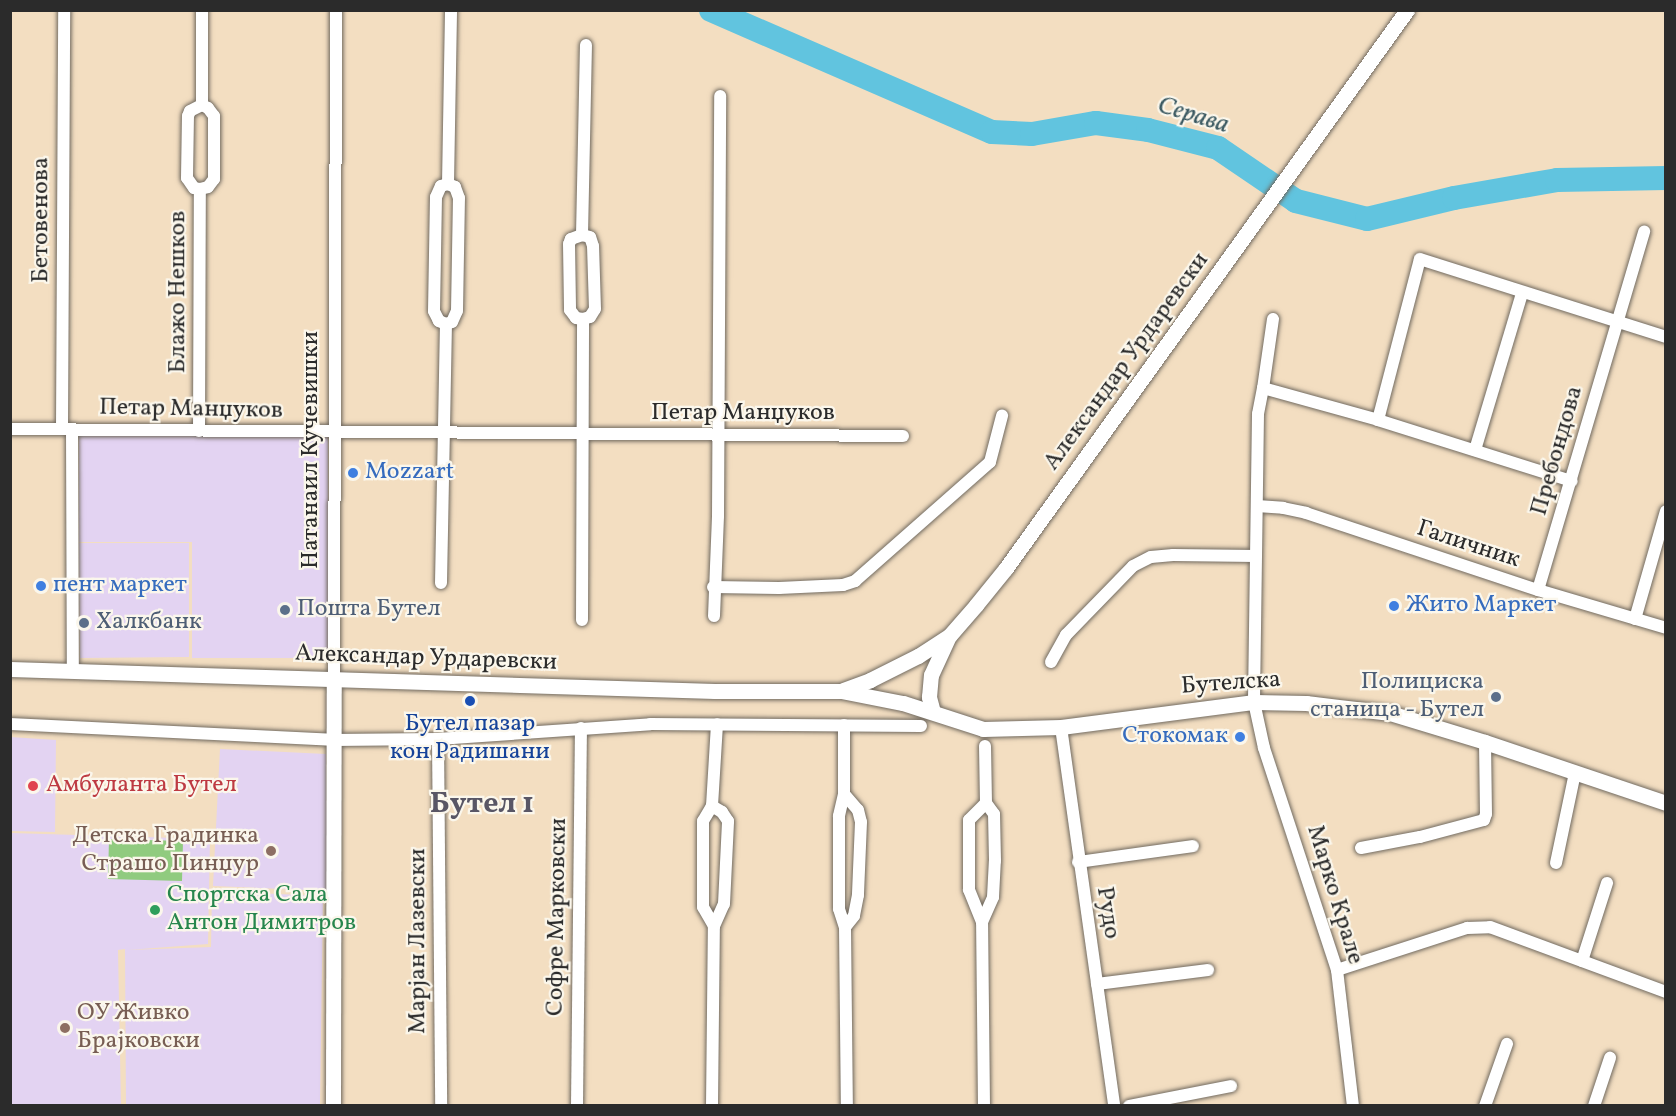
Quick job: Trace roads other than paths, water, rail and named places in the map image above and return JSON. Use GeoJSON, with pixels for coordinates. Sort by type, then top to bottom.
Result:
{"type":"FeatureCollection","features":[{"type":"Feature","properties":{"kind":"street","name":"Бетовенова"},"geometry":{"type":"LineString","coordinates":[[64,10],[67,429],[73,671]]}},
{"type":"Feature","properties":{"kind":"street","name":"Блажо Нешков"},"geometry":{"type":"LineString","coordinates":[[201,105],[202,10]]}},
{"type":"Feature","properties":{"kind":"street","name":"Натанаил Кучевишки"},"geometry":{"type":"LineString","coordinates":[[333,1106],[332,741],[336,10]]}},
{"type":"Feature","properties":{"kind":"street"},"geometry":{"type":"LineString","coordinates":[[448,184],[451,10]]}},
{"type":"Feature","properties":{"kind":"street","name":"Александар Урдаревски"},"geometry":{"type":"LineString","coordinates":[[841,691],[895,668],[950,635],[1006,568],[1407,10]]}},
{"type":"Feature","properties":{"kind":"street"},"geometry":{"type":"LineString","coordinates":[[582,235],[586,45]]}},
{"type":"Feature","properties":{"kind":"street"},"geometry":{"type":"LineString","coordinates":[[714,616],[713,587],[718,543],[720,96]]}},
{"type":"Feature","properties":{"kind":"street","name":"Блажо Нешков"},"geometry":{"type":"LineString","coordinates":[[201,105],[208,108],[214,117],[214,179],[208,187],[200,189],[194,188],[187,178],[189,111],[201,105]]}},
{"type":"Feature","properties":{"kind":"street"},"geometry":{"type":"LineString","coordinates":[[448,184],[455,187],[459,198],[457,311],[452,322],[446,324],[439,321],[434,311],[436,197],[441,186],[448,184]]}},
{"type":"Feature","properties":{"kind":"street","name":"Блажо Нешков"},"geometry":{"type":"LineString","coordinates":[[200,189],[200,431]]}},
{"type":"Feature","properties":{"kind":"street","name":"Пребондова"},"geometry":{"type":"LineString","coordinates":[[1538,590],[1644,231]]}},
{"type":"Feature","properties":{"kind":"street"},"geometry":{"type":"LineString","coordinates":[[582,235],[590,237],[594,246],[595,309],[590,317],[583,320],[576,318],[570,310],[571,239],[582,235]]}},
{"type":"Feature","properties":{"kind":"street"},"geometry":{"type":"LineString","coordinates":[[1378,420],[1420,259],[1665,337]]}},
{"type":"Feature","properties":{"kind":"street"},"geometry":{"type":"LineString","coordinates":[[1475,450],[1522,293]]}},
{"type":"Feature","properties":{"kind":"street","name":"Марко Крале"},"geometry":{"type":"LineString","coordinates":[[1273,319],[1258,414],[1254,702],[1264,748],[1337,970],[1353,1106]]}},
{"type":"Feature","properties":{"kind":"street"},"geometry":{"type":"LineString","coordinates":[[582,620],[583,320]]}},
{"type":"Feature","properties":{"kind":"street"},"geometry":{"type":"LineString","coordinates":[[441,583],[446,324]]}},
{"type":"Feature","properties":{"kind":"street"},"geometry":{"type":"LineString","coordinates":[[1263,388],[1378,420],[1572,481]]}},
{"type":"Feature","properties":{"kind":"street"},"geometry":{"type":"LineString","coordinates":[[713,587],[779,588],[843,585],[855,581],[990,462],[1002,416]]}},
{"type":"Feature","properties":{"kind":"street","name":"Петар Манџуков"},"geometry":{"type":"LineString","coordinates":[[10,429],[903,436]]}},
{"type":"Feature","properties":{"kind":"street","name":"Галичник"},"geometry":{"type":"LineString","coordinates":[[1257,506],[1306,513],[1538,590],[1665,628]]}},
{"type":"Feature","properties":{"kind":"street"},"geometry":{"type":"LineString","coordinates":[[1635,619],[1665,511]]}},
{"type":"Feature","properties":{"kind":"street"},"geometry":{"type":"LineString","coordinates":[[1051,662],[1066,634],[1133,566],[1151,557],[1173,555],[1256,556]]}},
{"type":"Feature","properties":{"kind":"street"},"geometry":{"type":"LineString","coordinates":[[933,712],[929,697],[931,675],[950,635]]}},
{"type":"Feature","properties":{"kind":"street","name":"Александар Урдаревски"},"geometry":{"type":"LineString","coordinates":[[10,669],[726,692],[841,691],[874,696],[933,712]]}},
{"type":"Feature","properties":{"kind":"street","name":"Бутелска"},"geometry":{"type":"LineString","coordinates":[[933,712],[983,729],[1060,727],[1254,702],[1354,707],[1390,713],[1485,742],[1665,803]]}},
{"type":"Feature","properties":{"kind":"street"},"geometry":{"type":"LineString","coordinates":[[10,724],[332,741],[438,739],[581,728],[717,724],[921,726]]}},
{"type":"Feature","properties":{"kind":"street"},"geometry":{"type":"LineString","coordinates":[[714,926],[703,907],[703,821],[712,806],[717,724]]}},
{"type":"Feature","properties":{"kind":"street"},"geometry":{"type":"LineString","coordinates":[[844,725],[844,794],[839,827],[839,909],[845,927],[847,1106]]}},
{"type":"Feature","properties":{"kind":"street","name":"Рудо"},"geometry":{"type":"LineString","coordinates":[[1060,727],[1114,1106]]}},
{"type":"Feature","properties":{"kind":"street","name":"Софре Марковски"},"geometry":{"type":"LineString","coordinates":[[577,1106],[581,728]]}},
{"type":"Feature","properties":{"kind":"street","name":"Марјан Лазевски"},"geometry":{"type":"LineString","coordinates":[[438,739],[441,1106]]}},
{"type":"Feature","properties":{"kind":"street"},"geometry":{"type":"LineString","coordinates":[[1360,848],[1420,837],[1484,820],[1486,814],[1485,742]]}},
{"type":"Feature","properties":{"kind":"street"},"geometry":{"type":"LineString","coordinates":[[982,922],[993,897],[995,861],[994,814],[986,803],[985,746]]}},
{"type":"Feature","properties":{"kind":"street"},"geometry":{"type":"LineString","coordinates":[[1556,863],[1575,773]]}},
{"type":"Feature","properties":{"kind":"street"},"geometry":{"type":"LineString","coordinates":[[844,794],[858,810],[861,822],[858,895],[854,916],[845,927]]}},
{"type":"Feature","properties":{"kind":"street"},"geometry":{"type":"LineString","coordinates":[[984,1106],[982,922],[969,890],[969,820],[986,803]]}},
{"type":"Feature","properties":{"kind":"street"},"geometry":{"type":"LineString","coordinates":[[712,806],[722,812],[728,821],[724,904],[714,926],[712,1106]]}},
{"type":"Feature","properties":{"kind":"street"},"geometry":{"type":"LineString","coordinates":[[1078,862],[1193,846]]}},
{"type":"Feature","properties":{"kind":"street"},"geometry":{"type":"LineString","coordinates":[[1582,962],[1607,883]]}},
{"type":"Feature","properties":{"kind":"street"},"geometry":{"type":"LineString","coordinates":[[1337,970],[1478,926],[1490,927],[1665,992]]}},
{"type":"Feature","properties":{"kind":"street"},"geometry":{"type":"LineString","coordinates":[[1097,984],[1208,970]]}},
{"type":"Feature","properties":{"kind":"street"},"geometry":{"type":"LineString","coordinates":[[1485,1106],[1507,1044]]}},
{"type":"Feature","properties":{"kind":"street"},"geometry":{"type":"LineString","coordinates":[[1594,1106],[1610,1058]]}},
{"type":"Feature","properties":{"kind":"street"},"geometry":{"type":"LineString","coordinates":[[1129,1106],[1231,1086]]}},
{"type":"Feature","properties":{"kind":"waterway","name":"Серава"},"geometry":{"type":"LineString","coordinates":[[711,10],[992,132],[1032,134],[1096,123],[1148,130],[1218,148],[1296,201],[1367,219],[1454,198],[1557,180],[1666,178]]}},
{"type":"Feature","properties":{"kind":"place","name":"Mozzart"},"geometry":{"type":"Point","coordinates":[353,473]}},
{"type":"Feature","properties":{"kind":"place","name":"пент маркет"},"geometry":{"type":"Point","coordinates":[41,586]}},
{"type":"Feature","properties":{"kind":"place","name":"Жито Маркет"},"geometry":{"type":"Point","coordinates":[1394,606]}},
{"type":"Feature","properties":{"kind":"place","name":"Пошта Бутел"},"geometry":{"type":"Point","coordinates":[285,610]}},
{"type":"Feature","properties":{"kind":"place","name":"Халкбанк"},"geometry":{"type":"Point","coordinates":[84,623]}},
{"type":"Feature","properties":{"kind":"place","name":"Полициска станица - Бутел"},"geometry":{"type":"Point","coordinates":[1496,697]}},
{"type":"Feature","properties":{"kind":"place","name":"Бутел пазар кон Радишани"},"geometry":{"type":"Point","coordinates":[470,701]}},
{"type":"Feature","properties":{"kind":"place","name":"Стокомак"},"geometry":{"type":"Point","coordinates":[1240,737]}},
{"type":"Feature","properties":{"kind":"place","name":"Амбуланта Бутел"},"geometry":{"type":"Point","coordinates":[33,786]}},
{"type":"Feature","properties":{"kind":"place","name":"Детска Градинка Страшо Пинџур"},"geometry":{"type":"Point","coordinates":[271,851]}},
{"type":"Feature","properties":{"kind":"place","name":"Спортска Сала Антон Димитров"},"geometry":{"type":"Point","coordinates":[155,910]}},
{"type":"Feature","properties":{"kind":"place","name":"ОУ Живко Брајковски"},"geometry":{"type":"Point","coordinates":[65,1028]}},
{"type":"Feature","properties":{"kind":"district","name":"Бутел 1"},"geometry":{"type":"Point","coordinates":[482,804]}}]}
